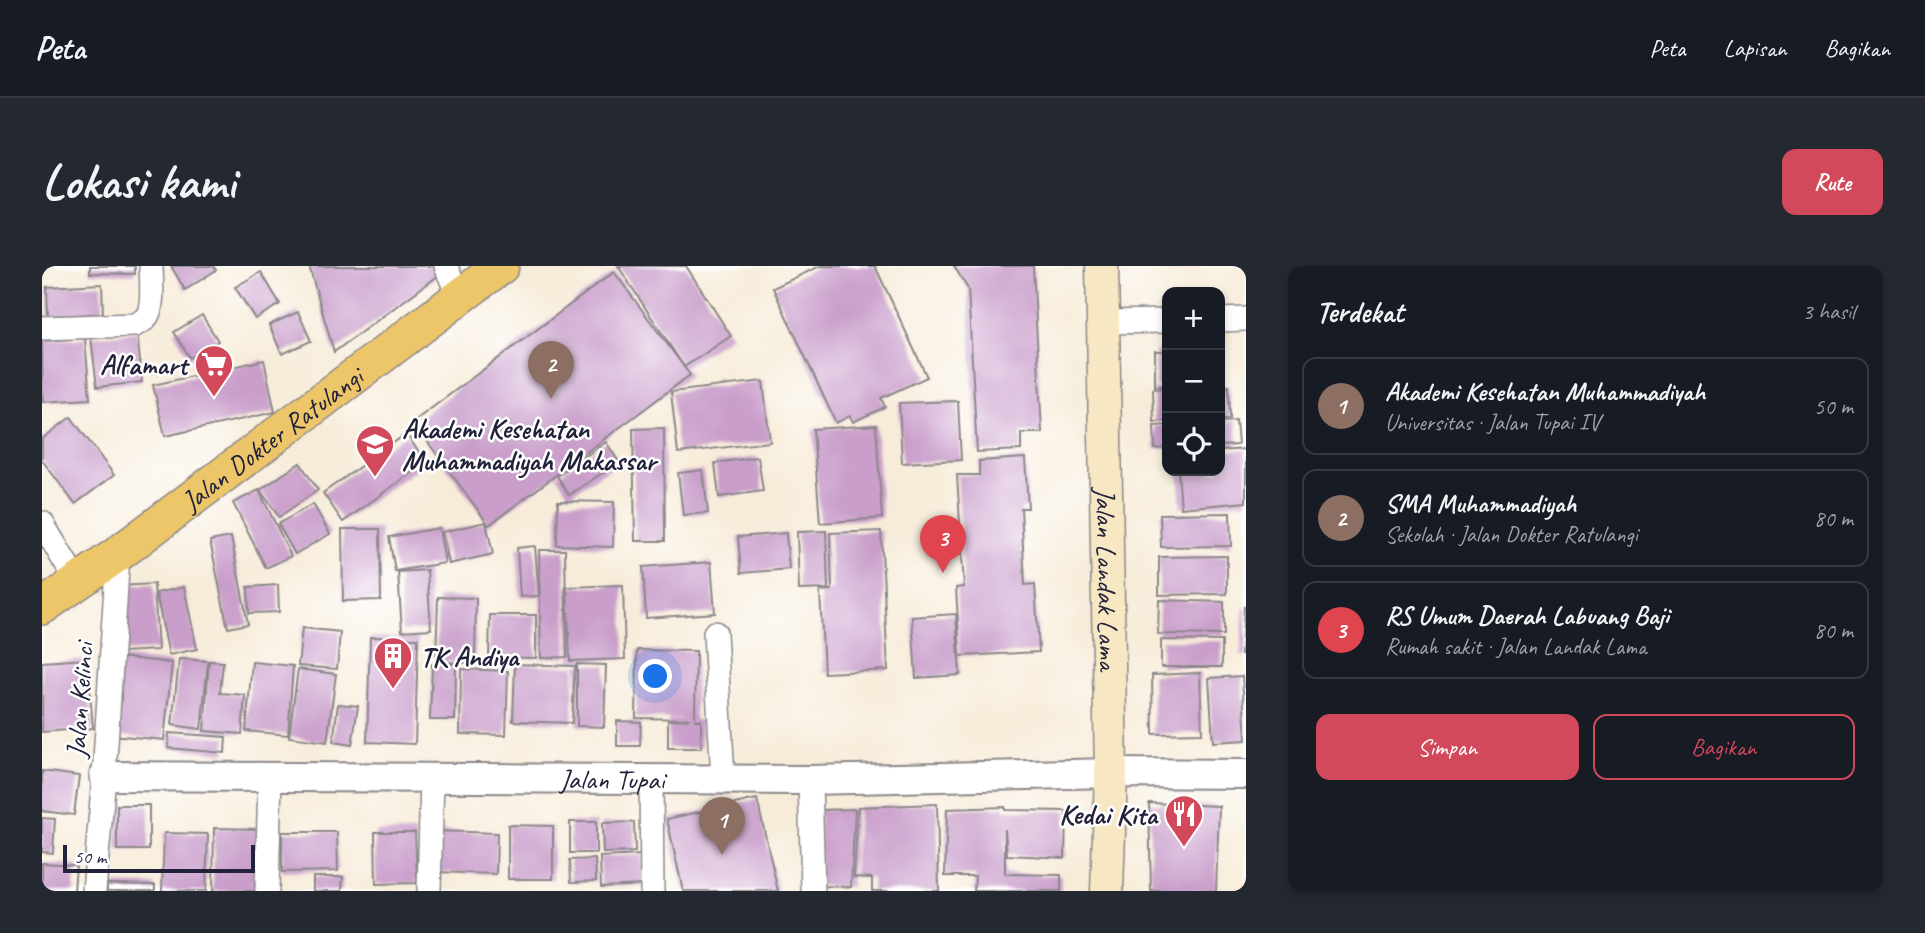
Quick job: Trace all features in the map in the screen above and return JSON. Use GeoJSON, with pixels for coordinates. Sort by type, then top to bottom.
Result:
{"type":"FeatureCollection","features":[{"type":"Feature","properties":{"kind":"main road","name":"Jalan Dokter Ratulangi"},"geometry":{"type":"LineString","coordinates":[[42,607],[118,554],[453,282],[501,266]]}},
{"type":"Feature","properties":{"kind":"main road","name":"Jalan Landak Lama"},"geometry":{"type":"LineString","coordinates":[[1102,266],[1111,773],[1107,891]]}},
{"type":"Feature","properties":{"kind":"street"},"geometry":{"type":"LineString","coordinates":[[42,328],[135,325],[145,320],[152,297],[151,266]]}},
{"type":"Feature","properties":{"kind":"street"},"geometry":{"type":"LineString","coordinates":[[1225,320],[1246,319]]}},
{"type":"Feature","properties":{"kind":"street"},"geometry":{"type":"LineString","coordinates":[[1103,322],[1162,321]]}},
{"type":"Feature","properties":{"kind":"street"},"geometry":{"type":"LineString","coordinates":[[42,523],[77,582]]}},
{"type":"Feature","properties":{"kind":"street","name":"Jalan Kelinci"},"geometry":{"type":"LineString","coordinates":[[94,891],[118,554]]}},
{"type":"Feature","properties":{"kind":"street"},"geometry":{"type":"LineString","coordinates":[[715,633],[723,779]]}},
{"type":"Feature","properties":{"kind":"street","name":"Jalan Tupai"},"geometry":{"type":"LineString","coordinates":[[104,776],[810,780],[1111,773],[1246,774]]}},
{"type":"Feature","properties":{"kind":"street"},"geometry":{"type":"LineString","coordinates":[[267,891],[271,776]]}},
{"type":"Feature","properties":{"kind":"street"},"geometry":{"type":"LineString","coordinates":[[429,891],[432,777]]}},
{"type":"Feature","properties":{"kind":"street"},"geometry":{"type":"LineString","coordinates":[[651,778],[652,891]]}},
{"type":"Feature","properties":{"kind":"street"},"geometry":{"type":"LineString","coordinates":[[810,780],[813,891]]}},
{"type":"Feature","properties":{"kind":"building"},"geometry":{"type":"Polygon","coordinates":[[[90,266],[135,266],[135,274],[90,273],[90,266]]]}},
{"type":"Feature","properties":{"kind":"building"},"geometry":{"type":"Polygon","coordinates":[[[171,266],[213,266],[216,270],[185,290],[171,266]]]}},
{"type":"Feature","properties":{"kind":"building"},"geometry":{"type":"Polygon","coordinates":[[[309,266],[436,266],[439,275],[334,352],[309,266]]]}},
{"type":"Feature","properties":{"kind":"building"},"geometry":{"type":"Polygon","coordinates":[[[618,266],[686,266],[731,336],[684,367],[618,266]]]}},
{"type":"Feature","properties":{"kind":"building"},"geometry":{"type":"Polygon","coordinates":[[[820,266],[875,266],[927,377],[881,398],[885,407],[853,422],[850,416],[836,423],[773,288],[820,266]]]}},
{"type":"Feature","properties":{"kind":"building"},"geometry":{"type":"Polygon","coordinates":[[[954,266],[1033,266],[1042,433],[1021,433],[1021,450],[977,452],[968,289],[954,266]]]}},
{"type":"Feature","properties":{"kind":"building"},"geometry":{"type":"Polygon","coordinates":[[[261,272],[280,304],[255,319],[235,287],[261,272]]]}},
{"type":"Feature","properties":{"kind":"building"},"geometry":{"type":"Polygon","coordinates":[[[614,272],[690,375],[489,525],[413,422],[614,272]]]}},
{"type":"Feature","properties":{"kind":"building"},"geometry":{"type":"Polygon","coordinates":[[[102,284],[103,314],[48,316],[47,287],[102,284]]]}},
{"type":"Feature","properties":{"kind":"building"},"geometry":{"type":"Polygon","coordinates":[[[298,312],[311,341],[282,354],[269,325],[298,312]]]}},
{"type":"Feature","properties":{"kind":"building"},"geometry":{"type":"Polygon","coordinates":[[[202,315],[218,341],[190,358],[174,332],[202,315]]]}},
{"type":"Feature","properties":{"kind":"building"},"geometry":{"type":"Polygon","coordinates":[[[137,332],[142,382],[97,387],[91,337],[137,332]]]}},
{"type":"Feature","properties":{"kind":"building"},"geometry":{"type":"Polygon","coordinates":[[[85,338],[90,399],[43,402],[42,341],[85,338]]]}},
{"type":"Feature","properties":{"kind":"building"},"geometry":{"type":"Polygon","coordinates":[[[1155,351],[1162,351],[1162,386],[1155,386],[1155,351]]]}},
{"type":"Feature","properties":{"kind":"building","name":"Alfamart"},"geometry":{"type":"Polygon","coordinates":[[[264,360],[275,412],[165,436],[153,385],[264,360]]]}},
{"type":"Feature","properties":{"kind":"building"},"geometry":{"type":"Polygon","coordinates":[[[763,381],[770,442],[678,453],[671,392],[763,381]]]}},
{"type":"Feature","properties":{"kind":"building"},"geometry":{"type":"Polygon","coordinates":[[[1225,386],[1229,386],[1230,419],[1225,420],[1225,413],[1225,386]]]}},
{"type":"Feature","properties":{"kind":"building"},"geometry":{"type":"Polygon","coordinates":[[[1162,388],[1162,421],[1154,422],[1153,389],[1162,388]]]}},
{"type":"Feature","properties":{"kind":"building"},"geometry":{"type":"Polygon","coordinates":[[[958,401],[961,460],[902,463],[899,403],[958,401]]]}},
{"type":"Feature","properties":{"kind":"building"},"geometry":{"type":"Polygon","coordinates":[[[71,417],[114,475],[75,504],[42,460],[42,439],[71,417]]]}},
{"type":"Feature","properties":{"kind":"building"},"geometry":{"type":"Polygon","coordinates":[[[1236,421],[1238,445],[1225,446],[1225,422],[1236,421]]]}},
{"type":"Feature","properties":{"kind":"building"},"geometry":{"type":"Polygon","coordinates":[[[876,425],[882,518],[820,523],[813,429],[876,425]]]}},
{"type":"Feature","properties":{"kind":"building"},"geometry":{"type":"Polygon","coordinates":[[[1162,425],[1162,448],[1155,449],[1154,426],[1162,425]]]}},
{"type":"Feature","properties":{"kind":"building"},"geometry":{"type":"Polygon","coordinates":[[[664,428],[665,541],[635,541],[633,429],[664,428]]]}},
{"type":"Feature","properties":{"kind":"building","name":"Akademi Kesehatan Muhammadiyah Makassar"},"geometry":{"type":"Polygon","coordinates":[[[406,434],[426,462],[343,522],[323,493],[406,434]]]}},
{"type":"Feature","properties":{"kind":"building"},"geometry":{"type":"Polygon","coordinates":[[[606,442],[619,462],[569,495],[557,476],[606,442]]]}},
{"type":"Feature","properties":{"kind":"building"},"geometry":{"type":"Polygon","coordinates":[[[1246,449],[1246,502],[1181,508],[1178,476],[1225,476],[1225,451],[1246,449]]]}},
{"type":"Feature","properties":{"kind":"building"},"geometry":{"type":"Polygon","coordinates":[[[758,457],[763,491],[719,497],[715,463],[758,457]]]}},
{"type":"Feature","properties":{"kind":"building"},"geometry":{"type":"Polygon","coordinates":[[[1025,458],[1028,508],[1021,508],[1025,585],[1035,584],[1039,652],[960,656],[956,588],[964,587],[957,475],[979,475],[979,461],[1025,458]]]}},
{"type":"Feature","properties":{"kind":"building"},"geometry":{"type":"Polygon","coordinates":[[[300,463],[318,490],[279,517],[260,490],[300,463]]]}},
{"type":"Feature","properties":{"kind":"building"},"geometry":{"type":"Polygon","coordinates":[[[703,470],[708,513],[683,515],[678,473],[703,470]]]}},
{"type":"Feature","properties":{"kind":"building"},"geometry":{"type":"Polygon","coordinates":[[[259,490],[291,556],[266,568],[233,503],[259,490]]]}},
{"type":"Feature","properties":{"kind":"building"},"geometry":{"type":"Polygon","coordinates":[[[558,501],[614,502],[613,547],[557,545],[558,501]]]}},
{"type":"Feature","properties":{"kind":"building"},"geometry":{"type":"Polygon","coordinates":[[[313,504],[330,534],[295,554],[278,524],[313,504]]]}},
{"type":"Feature","properties":{"kind":"building"},"geometry":{"type":"Polygon","coordinates":[[[1230,513],[1231,546],[1161,547],[1160,514],[1230,513]]]}},
{"type":"Feature","properties":{"kind":"building"},"geometry":{"type":"Polygon","coordinates":[[[486,522],[493,554],[449,564],[442,532],[486,522]]]}},
{"type":"Feature","properties":{"kind":"building"},"geometry":{"type":"Polygon","coordinates":[[[439,528],[445,563],[395,571],[389,537],[439,528]]]}},
{"type":"Feature","properties":{"kind":"building"},"geometry":{"type":"Polygon","coordinates":[[[342,529],[380,529],[381,600],[343,601],[342,529]]]}},
{"type":"Feature","properties":{"kind":"building"},"geometry":{"type":"Polygon","coordinates":[[[826,531],[828,589],[799,590],[797,532],[826,531]]]}},
{"type":"Feature","properties":{"kind":"building"},"geometry":{"type":"Polygon","coordinates":[[[881,531],[888,670],[824,673],[820,591],[832,590],[830,533],[881,531]]]}},
{"type":"Feature","properties":{"kind":"building"},"geometry":{"type":"Polygon","coordinates":[[[786,533],[789,569],[741,573],[738,537],[786,533]]]}},
{"type":"Feature","properties":{"kind":"building"},"geometry":{"type":"Polygon","coordinates":[[[231,537],[248,624],[228,628],[210,541],[231,537]]]}},
{"type":"Feature","properties":{"kind":"building"},"geometry":{"type":"Polygon","coordinates":[[[535,546],[539,596],[520,597],[517,548],[535,546]]]}},
{"type":"Feature","properties":{"kind":"building"},"geometry":{"type":"Polygon","coordinates":[[[539,550],[565,550],[567,657],[541,658],[539,550]]]}},
{"type":"Feature","properties":{"kind":"building"},"geometry":{"type":"Polygon","coordinates":[[[1227,556],[1227,594],[1159,595],[1159,557],[1227,556]]]}},
{"type":"Feature","properties":{"kind":"building"},"geometry":{"type":"Polygon","coordinates":[[[711,562],[715,613],[646,618],[643,567],[711,562]]]}},
{"type":"Feature","properties":{"kind":"building"},"geometry":{"type":"Polygon","coordinates":[[[427,570],[431,629],[402,631],[398,572],[427,570]]]}},
{"type":"Feature","properties":{"kind":"building"},"geometry":{"type":"Polygon","coordinates":[[[154,584],[158,650],[122,652],[118,586],[154,584]]]}},
{"type":"Feature","properties":{"kind":"building"},"geometry":{"type":"Polygon","coordinates":[[[278,585],[279,612],[249,613],[248,587],[278,585]]]}},
{"type":"Feature","properties":{"kind":"building"},"geometry":{"type":"Polygon","coordinates":[[[623,585],[625,659],[570,661],[567,587],[623,585]]]}},
{"type":"Feature","properties":{"kind":"building"},"geometry":{"type":"Polygon","coordinates":[[[184,587],[197,649],[169,655],[156,593],[184,587]]]}},
{"type":"Feature","properties":{"kind":"building"},"geometry":{"type":"Polygon","coordinates":[[[438,597],[476,598],[475,663],[436,662],[438,597]]]}},
{"type":"Feature","properties":{"kind":"building"},"geometry":{"type":"Polygon","coordinates":[[[1159,600],[1224,602],[1224,635],[1158,634],[1159,600]]]}},
{"type":"Feature","properties":{"kind":"building"},"geometry":{"type":"Polygon","coordinates":[[[1244,607],[1246,608],[1246,656],[1241,655],[1244,607]]]}},
{"type":"Feature","properties":{"kind":"building"},"geometry":{"type":"Polygon","coordinates":[[[956,614],[960,675],[916,678],[912,617],[956,614]]]}},
{"type":"Feature","properties":{"kind":"building"},"geometry":{"type":"Polygon","coordinates":[[[490,615],[536,615],[536,658],[489,657],[490,615]]]}},
{"type":"Feature","properties":{"kind":"building"},"geometry":{"type":"Polygon","coordinates":[[[302,628],[340,632],[337,669],[298,666],[302,628]]]}},
{"type":"Feature","properties":{"kind":"building","name":"TK Andiya"},"geometry":{"type":"Polygon","coordinates":[[[370,637],[418,638],[415,744],[367,742],[370,637]]]}},
{"type":"Feature","properties":{"kind":"building"},"geometry":{"type":"Polygon","coordinates":[[[1161,640],[1222,641],[1222,667],[1161,667],[1161,640]]]}},
{"type":"Feature","properties":{"kind":"building"},"geometry":{"type":"Polygon","coordinates":[[[637,650],[696,651],[695,720],[701,720],[701,748],[668,748],[668,720],[689,719],[636,718],[637,650]]]}},
{"type":"Feature","properties":{"kind":"building"},"geometry":{"type":"Polygon","coordinates":[[[119,657],[172,663],[164,740],[112,735],[119,657]]]}},
{"type":"Feature","properties":{"kind":"building"},"geometry":{"type":"Polygon","coordinates":[[[87,659],[93,728],[42,732],[42,662],[87,659]]]}},
{"type":"Feature","properties":{"kind":"building"},"geometry":{"type":"Polygon","coordinates":[[[179,659],[208,661],[201,729],[172,725],[179,659]]]}},
{"type":"Feature","properties":{"kind":"building"},"geometry":{"type":"Polygon","coordinates":[[[209,661],[223,662],[220,693],[245,695],[242,734],[204,731],[209,661]]]}},
{"type":"Feature","properties":{"kind":"building"},"geometry":{"type":"Polygon","coordinates":[[[252,662],[293,666],[288,735],[246,731],[252,662]]]}},
{"type":"Feature","properties":{"kind":"building"},"geometry":{"type":"Polygon","coordinates":[[[432,664],[456,664],[455,720],[430,720],[432,664]]]}},
{"type":"Feature","properties":{"kind":"building"},"geometry":{"type":"Polygon","coordinates":[[[515,664],[575,666],[572,723],[513,721],[515,664]]]}},
{"type":"Feature","properties":{"kind":"building"},"geometry":{"type":"Polygon","coordinates":[[[577,664],[606,665],[604,727],[577,726],[577,664]]]}},
{"type":"Feature","properties":{"kind":"building"},"geometry":{"type":"Polygon","coordinates":[[[298,669],[336,674],[327,742],[289,737],[298,669]]]}},
{"type":"Feature","properties":{"kind":"building"},"geometry":{"type":"Polygon","coordinates":[[[461,669],[508,671],[506,735],[460,734],[461,669]]]}},
{"type":"Feature","properties":{"kind":"building"},"geometry":{"type":"Polygon","coordinates":[[[1200,673],[1202,733],[1153,734],[1152,675],[1200,673]]]}},
{"type":"Feature","properties":{"kind":"building"},"geometry":{"type":"Polygon","coordinates":[[[1242,676],[1246,740],[1213,742],[1209,678],[1242,676]]]}},
{"type":"Feature","properties":{"kind":"building"},"geometry":{"type":"Polygon","coordinates":[[[338,704],[358,706],[352,745],[333,742],[338,704]]]}},
{"type":"Feature","properties":{"kind":"building"},"geometry":{"type":"Polygon","coordinates":[[[617,721],[641,722],[640,746],[617,746],[617,721]]]}},
{"type":"Feature","properties":{"kind":"building"},"geometry":{"type":"Polygon","coordinates":[[[169,733],[226,737],[225,753],[168,748],[169,733]]]}},
{"type":"Feature","properties":{"kind":"building"},"geometry":{"type":"Polygon","coordinates":[[[42,771],[79,776],[74,815],[42,811],[42,771]]]}},
{"type":"Feature","properties":{"kind":"building"},"geometry":{"type":"Polygon","coordinates":[[[757,799],[778,891],[683,891],[667,819],[757,799]]]}},
{"type":"Feature","properties":{"kind":"building","name":"Kedai Kita"},"geometry":{"type":"Polygon","coordinates":[[[1149,803],[1219,806],[1216,891],[1151,891],[1149,803]]]}},
{"type":"Feature","properties":{"kind":"building"},"geometry":{"type":"Polygon","coordinates":[[[937,804],[939,891],[872,891],[872,878],[854,877],[858,807],[937,804]]]}},
{"type":"Feature","properties":{"kind":"building"},"geometry":{"type":"Polygon","coordinates":[[[117,805],[149,805],[149,850],[117,850],[117,805]]]}},
{"type":"Feature","properties":{"kind":"building"},"geometry":{"type":"Polygon","coordinates":[[[1005,807],[1005,810],[1066,811],[1065,858],[1007,855],[1005,829],[1005,874],[1061,875],[1061,891],[974,891],[975,876],[945,876],[947,809],[1005,807]]]}},
{"type":"Feature","properties":{"kind":"building"},"geometry":{"type":"Polygon","coordinates":[[[855,809],[851,887],[820,886],[819,810],[855,809]]]}},
{"type":"Feature","properties":{"kind":"building"},"geometry":{"type":"Polygon","coordinates":[[[42,818],[55,819],[53,853],[42,852],[42,818]]]}},
{"type":"Feature","properties":{"kind":"building"},"geometry":{"type":"Polygon","coordinates":[[[570,822],[596,822],[596,853],[570,853],[570,822]]]}},
{"type":"Feature","properties":{"kind":"building"},"geometry":{"type":"Polygon","coordinates":[[[634,822],[635,852],[603,853],[602,823],[634,822]]]}},
{"type":"Feature","properties":{"kind":"building"},"geometry":{"type":"Polygon","coordinates":[[[508,825],[553,826],[553,879],[508,879],[508,825]]]}},
{"type":"Feature","properties":{"kind":"building"},"geometry":{"type":"Polygon","coordinates":[[[214,828],[261,829],[261,891],[213,891],[214,828]]]}},
{"type":"Feature","properties":{"kind":"building"},"geometry":{"type":"Polygon","coordinates":[[[435,831],[497,833],[496,874],[434,872],[435,831]]]}},
{"type":"Feature","properties":{"kind":"building"},"geometry":{"type":"Polygon","coordinates":[[[282,832],[337,832],[338,871],[282,872],[282,832]]]}},
{"type":"Feature","properties":{"kind":"building"},"geometry":{"type":"Polygon","coordinates":[[[375,832],[415,832],[417,883],[376,884],[375,832]]]}},
{"type":"Feature","properties":{"kind":"building"},"geometry":{"type":"Polygon","coordinates":[[[164,833],[208,834],[206,891],[162,891],[164,833]]]}},
{"type":"Feature","properties":{"kind":"building"},"geometry":{"type":"Polygon","coordinates":[[[642,855],[644,885],[601,887],[600,857],[642,855]]]}},
{"type":"Feature","properties":{"kind":"building"},"geometry":{"type":"Polygon","coordinates":[[[595,859],[596,881],[571,882],[570,860],[595,859]]]}},
{"type":"Feature","properties":{"kind":"building"},"geometry":{"type":"Polygon","coordinates":[[[42,863],[76,865],[74,891],[42,891],[42,863]]]}},
{"type":"Feature","properties":{"kind":"building"},"geometry":{"type":"Polygon","coordinates":[[[313,877],[343,877],[342,891],[313,891],[313,877]]]}},
{"type":"Feature","properties":{"kind":"building"},"geometry":{"type":"Polygon","coordinates":[[[107,884],[155,885],[155,891],[107,891],[107,884]]]}},
{"type":"Feature","properties":{"kind":"place","name":"Alfamart"},"geometry":{"type":"Point","coordinates":[214,398]}},
{"type":"Feature","properties":{"kind":"place","name":"SMA Muhammadiyah"},"geometry":{"type":"Point","coordinates":[551,399]}},
{"type":"Feature","properties":{"kind":"place","name":"Akademi Kesehatan Muhammadiyah Makassar"},"geometry":{"type":"Point","coordinates":[375,478]}},
{"type":"Feature","properties":{"kind":"place","name":"RS Umum Daerah Labuang Baji"},"geometry":{"type":"Point","coordinates":[943,573]}},
{"type":"Feature","properties":{"kind":"place","name":"TK Andiya"},"geometry":{"type":"Point","coordinates":[393,690]}},
{"type":"Feature","properties":{"kind":"place","name":"Kedai Kita"},"geometry":{"type":"Point","coordinates":[1184,848]}},
{"type":"Feature","properties":{"kind":"place","name":"Akademi Kesehatan Muhammadiyah"},"geometry":{"type":"Point","coordinates":[722,855]}}]}
